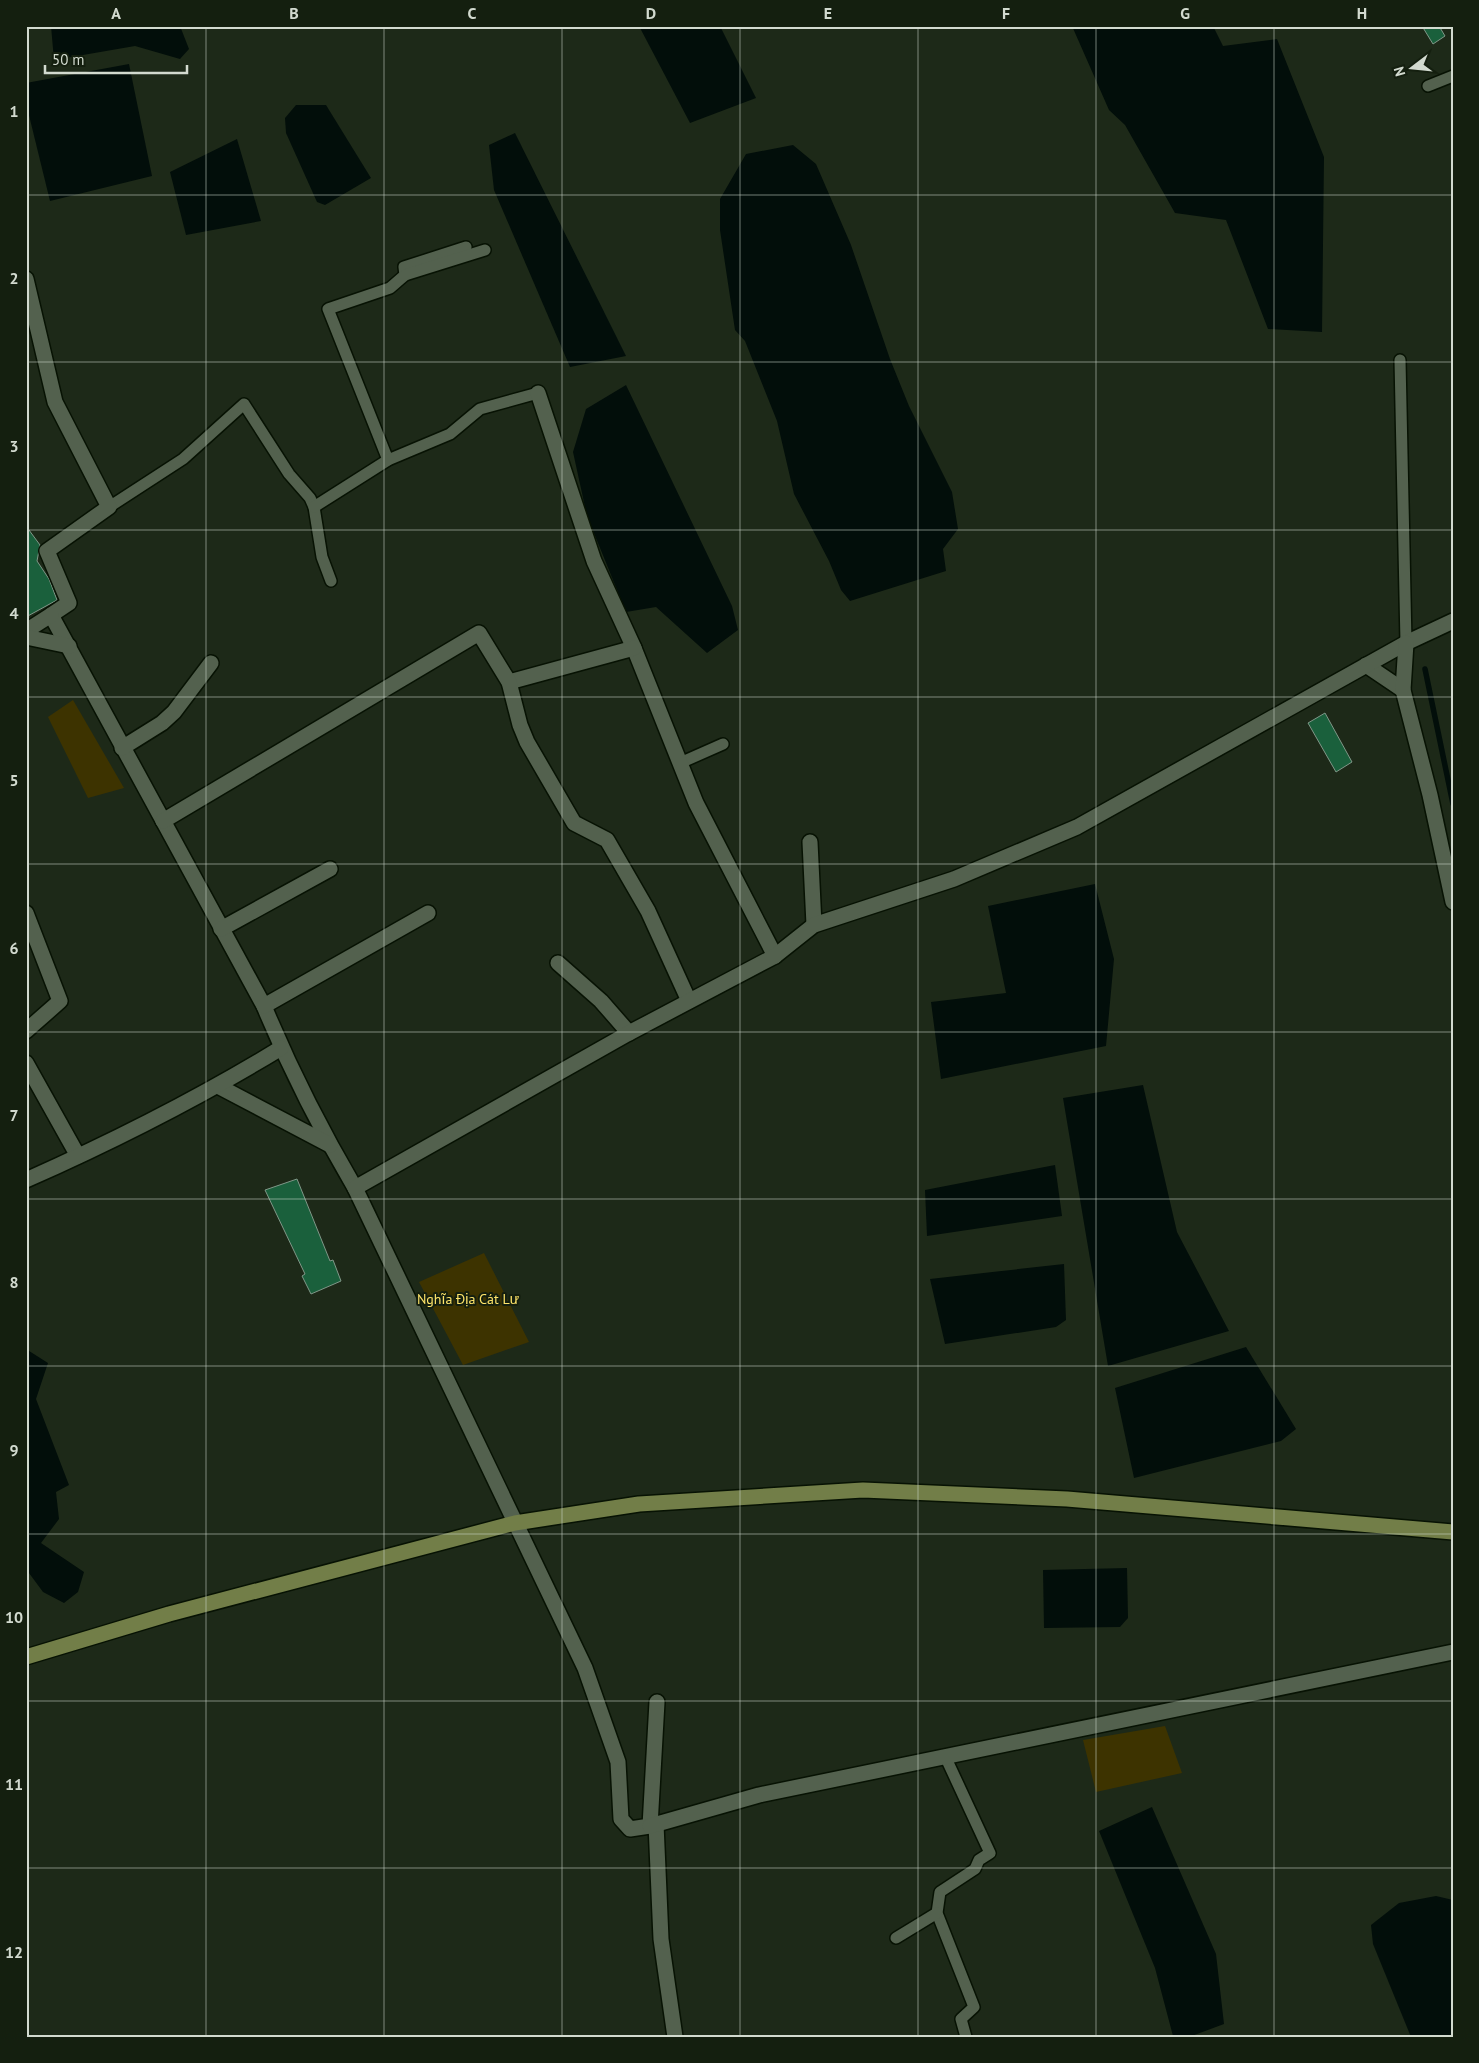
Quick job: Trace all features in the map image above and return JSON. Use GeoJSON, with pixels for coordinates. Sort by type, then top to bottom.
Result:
{"type":"FeatureCollection","features":[{"type":"Feature","properties":{"kind":"main road"},"geometry":{"type":"LineString","coordinates":[[26,1657],[169,1614],[515,1523],[639,1504],[863,1490],[1067,1499],[1453,1532]]}},
{"type":"Feature","properties":{"kind":"street"},"geometry":{"type":"LineString","coordinates":[[26,279],[55,402],[109,507],[47,551],[69,603],[26,631]]}},
{"type":"Feature","properties":{"kind":"street"},"geometry":{"type":"LineString","coordinates":[[538,393],[594,561],[634,648],[696,802],[775,956]]}},
{"type":"Feature","properties":{"kind":"street"},"geometry":{"type":"LineString","coordinates":[[51,615],[264,1006],[281,1048],[330,1145],[355,1188],[398,1295],[515,1523],[585,1668],[618,1762],[621,1819],[630,1829],[653,1825],[759,1795],[1453,1652]]}},
{"type":"Feature","properties":{"kind":"street"},"geometry":{"type":"LineString","coordinates":[[355,1188],[629,1033],[775,956],[814,924],[954,879],[1077,828],[1406,643],[1453,621]]}},
{"type":"Feature","properties":{"kind":"street"},"geometry":{"type":"LineString","coordinates":[[163,821],[479,633],[509,682],[520,725],[574,823],[607,840],[648,911],[689,1000]]}},
{"type":"Feature","properties":{"kind":"street"},"geometry":{"type":"LineString","coordinates":[[26,637],[69,646]]}},
{"type":"Feature","properties":{"kind":"street"},"geometry":{"type":"LineString","coordinates":[[1406,643],[1403,690],[1430,795],[1453,902]]}},
{"type":"Feature","properties":{"kind":"street"},"geometry":{"type":"LineString","coordinates":[[509,682],[634,648]]}},
{"type":"Feature","properties":{"kind":"street"},"geometry":{"type":"LineString","coordinates":[[122,748],[162,723],[174,712],[211,662]]}},
{"type":"Feature","properties":{"kind":"street"},"geometry":{"type":"LineString","coordinates":[[1366,666],[1403,690]]}},
{"type":"Feature","properties":{"kind":"street"},"geometry":{"type":"LineString","coordinates":[[810,842],[814,924]]}},
{"type":"Feature","properties":{"kind":"street"},"geometry":{"type":"LineString","coordinates":[[221,928],[330,869]]}},
{"type":"Feature","properties":{"kind":"street"},"geometry":{"type":"LineString","coordinates":[[26,913],[60,1001],[26,1031]]}},
{"type":"Feature","properties":{"kind":"street"},"geometry":{"type":"LineString","coordinates":[[264,1006],[428,913]]}},
{"type":"Feature","properties":{"kind":"street"},"geometry":{"type":"LineString","coordinates":[[558,963],[601,1001],[629,1033]]}},
{"type":"Feature","properties":{"kind":"street"},"geometry":{"type":"LineString","coordinates":[[26,1180],[218,1086],[281,1048]]}},
{"type":"Feature","properties":{"kind":"street"},"geometry":{"type":"LineString","coordinates":[[26,1063],[78,1156]]}},
{"type":"Feature","properties":{"kind":"street"},"geometry":{"type":"LineString","coordinates":[[218,1086],[330,1145]]}},
{"type":"Feature","properties":{"kind":"street"},"geometry":{"type":"LineString","coordinates":[[657,1702],[653,1825],[661,1939],[675,2037]]}},
{"type":"Feature","properties":{"kind":"lane"},"geometry":{"type":"LineString","coordinates":[[1428,86],[1453,76]]}},
{"type":"Feature","properties":{"kind":"lane"},"geometry":{"type":"LineString","coordinates":[[406,275],[404,267],[466,247]]}},
{"type":"Feature","properties":{"kind":"lane"},"geometry":{"type":"LineString","coordinates":[[388,460],[328,309],[390,288],[406,275],[485,250]]}},
{"type":"Feature","properties":{"kind":"lane"},"geometry":{"type":"LineString","coordinates":[[1400,360],[1406,643]]}},
{"type":"Feature","properties":{"kind":"lane"},"geometry":{"type":"LineString","coordinates":[[314,507],[388,460],[450,434],[480,409],[538,393]]}},
{"type":"Feature","properties":{"kind":"lane"},"geometry":{"type":"LineString","coordinates":[[109,507],[183,459],[244,404],[289,474],[310,498],[314,507],[322,557],[331,581]]}},
{"type":"Feature","properties":{"kind":"lane"},"geometry":{"type":"LineString","coordinates":[[680,763],[723,744]]}},
{"type":"Feature","properties":{"kind":"lane"},"geometry":{"type":"LineString","coordinates":[[945,1756],[959,1790],[990,1852],[979,1860],[975,1869],[940,1892],[937,1913],[974,2007],[961,2019],[966,2037]]}},
{"type":"Feature","properties":{"kind":"lane"},"geometry":{"type":"LineString","coordinates":[[896,1938],[937,1913]]}},
{"type":"Feature","properties":{"kind":"green space"},"geometry":{"type":"Polygon","coordinates":[[[73,700],[124,788],[88,798],[48,717],[73,700]]]}},
{"type":"Feature","properties":{"kind":"green space","name":"Nghĩa Địa Cát Lư"},"geometry":{"type":"Polygon","coordinates":[[[484,1253],[529,1342],[463,1365],[419,1282],[484,1253]]]}},
{"type":"Feature","properties":{"kind":"green space"},"geometry":{"type":"Polygon","coordinates":[[[1165,1726],[1182,1773],[1096,1792],[1083,1740],[1165,1726]]]}},
{"type":"Feature","properties":{"kind":"shaded area"},"geometry":{"type":"Polygon","coordinates":[[[51,26],[180,26],[189,49],[180,59],[135,46],[54,60],[51,26]]]}},
{"type":"Feature","properties":{"kind":"shaded area"},"geometry":{"type":"Polygon","coordinates":[[[639,26],[720,26],[756,98],[690,123],[639,26]]]}},
{"type":"Feature","properties":{"kind":"shaded area"},"geometry":{"type":"Polygon","coordinates":[[[1072,26],[1213,26],[1223,46],[1277,39],[1324,157],[1322,332],[1268,329],[1226,220],[1175,213],[1125,125],[1109,110],[1072,26]]]}},
{"type":"Feature","properties":{"kind":"shaded area"},"geometry":{"type":"Polygon","coordinates":[[[129,64],[152,176],[50,201],[26,103],[26,83],[129,64]]]}},
{"type":"Feature","properties":{"kind":"shaded area"},"geometry":{"type":"Polygon","coordinates":[[[296,105],[326,105],[371,178],[325,205],[317,202],[286,133],[285,118],[296,105]]]}},
{"type":"Feature","properties":{"kind":"shaded area"},"geometry":{"type":"Polygon","coordinates":[[[515,133],[626,356],[570,367],[494,190],[489,145],[515,133]]]}},
{"type":"Feature","properties":{"kind":"shaded area"},"geometry":{"type":"Polygon","coordinates":[[[237,139],[261,221],[186,235],[170,172],[237,139]]]}},
{"type":"Feature","properties":{"kind":"shaded area"},"geometry":{"type":"Polygon","coordinates":[[[793,145],[816,164],[851,245],[890,359],[909,406],[952,492],[958,529],[943,549],[946,571],[850,601],[841,590],[829,561],[794,494],[777,421],[745,341],[735,330],[720,230],[720,199],[746,154],[793,145]]]}},
{"type":"Feature","properties":{"kind":"shaded area"},"geometry":{"type":"Polygon","coordinates":[[[626,385],[732,606],[738,630],[707,653],[656,607],[626,612],[587,516],[573,452],[586,409],[626,385]]]}},
{"type":"Feature","properties":{"kind":"shaded area"},"geometry":{"type":"Polygon","coordinates":[[[1095,884],[1114,959],[1106,1046],[941,1079],[931,1002],[1006,993],[988,906],[1095,884]]]}},
{"type":"Feature","properties":{"kind":"shaded area"},"geometry":{"type":"Polygon","coordinates":[[[1143,1085],[1177,1232],[1229,1331],[1108,1366],[1063,1098],[1143,1085]]]}},
{"type":"Feature","properties":{"kind":"shaded area"},"geometry":{"type":"Polygon","coordinates":[[[1055,1165],[1062,1216],[927,1236],[925,1190],[1055,1165]]]}},
{"type":"Feature","properties":{"kind":"shaded area"},"geometry":{"type":"Polygon","coordinates":[[[1064,1264],[1066,1320],[1056,1327],[945,1344],[930,1279],[1064,1264]]]}},
{"type":"Feature","properties":{"kind":"shaded area"},"geometry":{"type":"Polygon","coordinates":[[[1246,1347],[1296,1429],[1281,1441],[1134,1478],[1115,1388],[1246,1347]]]}},
{"type":"Feature","properties":{"kind":"shaded area"},"geometry":{"type":"Polygon","coordinates":[[[26,1349],[48,1363],[36,1399],[69,1485],[56,1492],[59,1519],[41,1543],[84,1572],[78,1592],[64,1603],[43,1592],[26,1569],[26,1349]]]}},
{"type":"Feature","properties":{"kind":"shaded area"},"geometry":{"type":"Polygon","coordinates":[[[1127,1568],[1128,1618],[1120,1627],[1044,1628],[1043,1570],[1127,1568]]]}},
{"type":"Feature","properties":{"kind":"shaded area"},"geometry":{"type":"Polygon","coordinates":[[[1152,1807],[1216,1954],[1224,2024],[1189,2037],[1173,2036],[1155,1968],[1099,1831],[1152,1807]]]}},
{"type":"Feature","properties":{"kind":"shaded area"},"geometry":{"type":"Polygon","coordinates":[[[1436,1896],[1453,1900],[1453,2037],[1411,2037],[1373,1944],[1371,1925],[1399,1903],[1436,1896]]]}},
{"type":"Feature","properties":{"kind":"building"},"geometry":{"type":"Polygon","coordinates":[[[1422,26],[1439,26],[1445,36],[1433,44],[1422,26]]]}},
{"type":"Feature","properties":{"kind":"building"},"geometry":{"type":"Polygon","coordinates":[[[26,526],[40,545],[37,561],[49,579],[57,600],[26,617],[26,526]]]}},
{"type":"Feature","properties":{"kind":"building"},"geometry":{"type":"Polygon","coordinates":[[[1325,713],[1352,762],[1336,772],[1308,723],[1325,713]]]}},
{"type":"Feature","properties":{"kind":"building"},"geometry":{"type":"Polygon","coordinates":[[[297,1179],[330,1261],[333,1260],[341,1281],[311,1294],[302,1276],[305,1274],[265,1190],[297,1179]]]}},
{"type":"Feature","properties":{"kind":"waterway"},"geometry":{"type":"LineString","coordinates":[[1425,669],[1453,804]]}}]}
